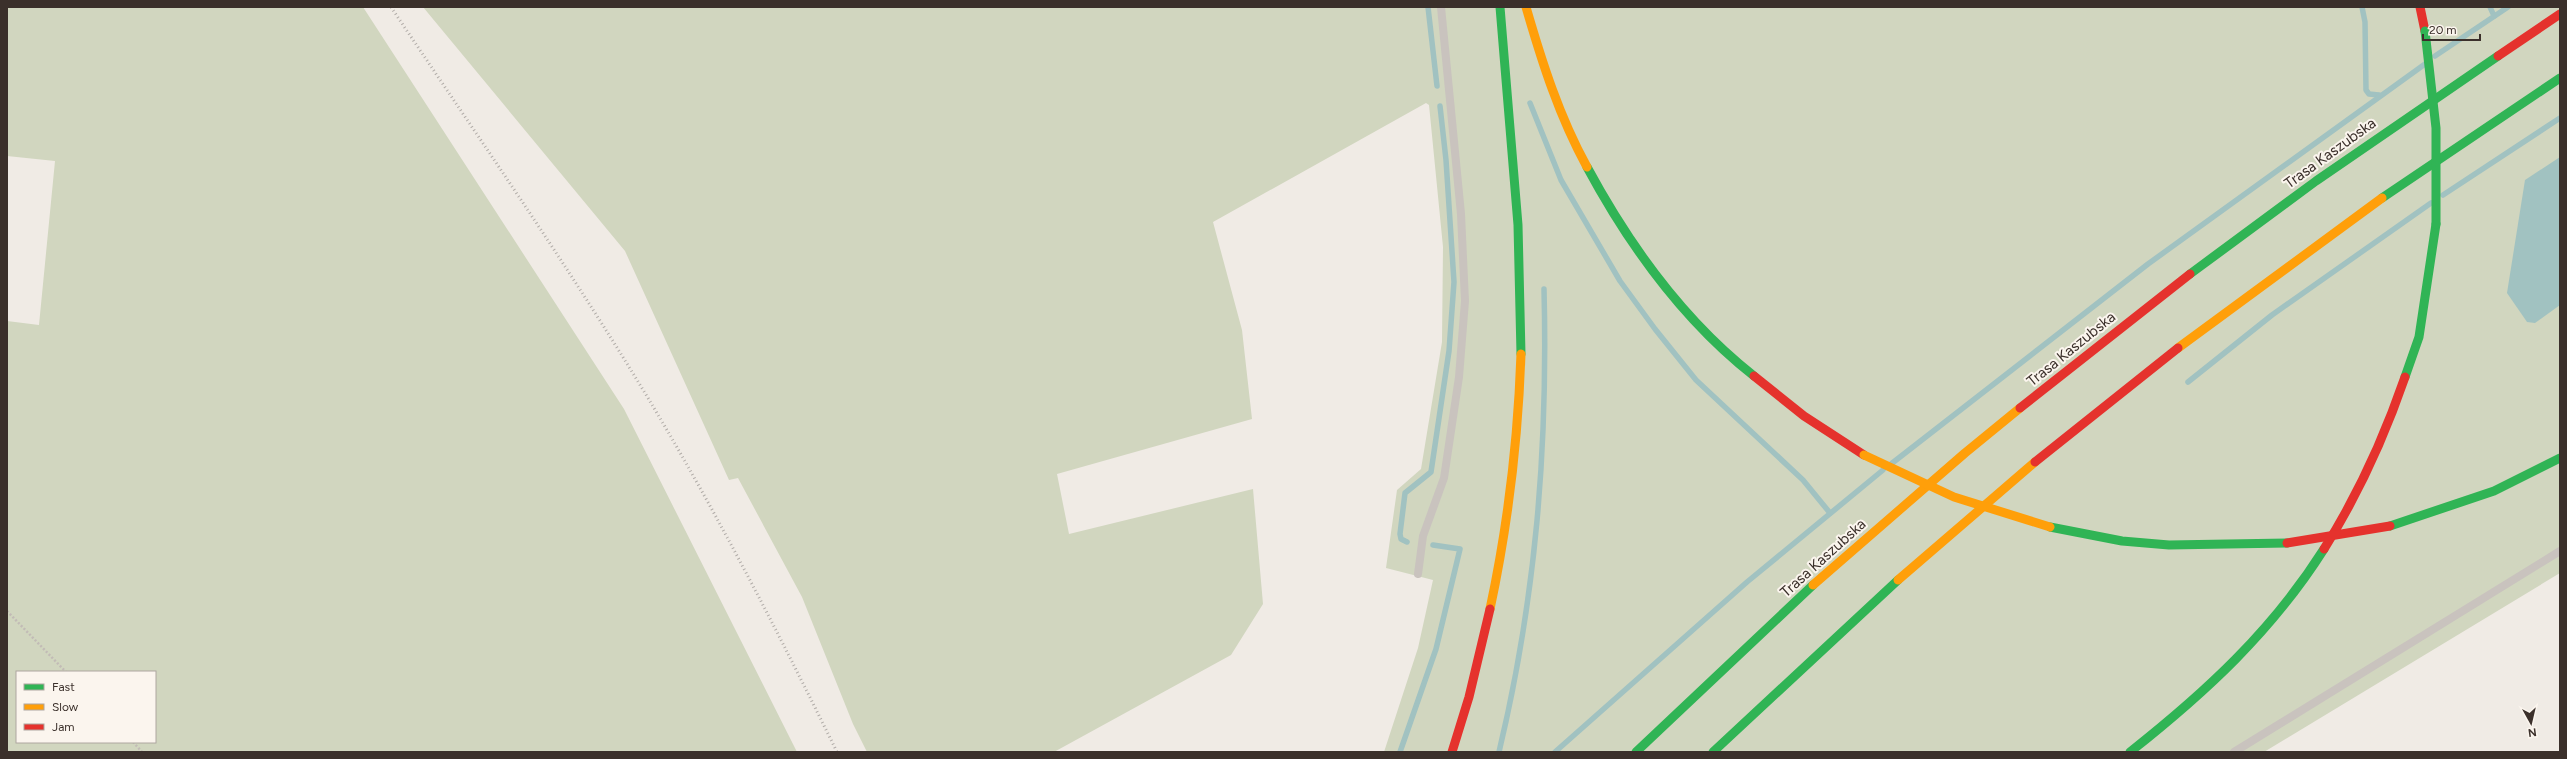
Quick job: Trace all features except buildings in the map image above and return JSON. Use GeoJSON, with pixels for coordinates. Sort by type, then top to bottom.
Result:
{"type":"FeatureCollection","features":[{"type":"Feature","properties":{"kind":"highway"},"geometry":{"type":"LineString","coordinates":[[1452,752],[1472,684],[1498,572],[1510,487],[1518,414],[1521,336],[1520,258],[1500,7]]}},
{"type":"Feature","properties":{"kind":"highway"},"geometry":{"type":"LineString","coordinates":[[1526,7],[1550,88],[1576,148],[1615,218],[1644,260],[1691,317],[1749,373],[1804,417],[1864,455],[1952,497],[1995,512],[2050,527],[2122,541],[2169,545],[2221,546],[2287,543],[2346,535],[2390,526],[2494,491],[2560,458]]}},
{"type":"Feature","properties":{"kind":"highway"},"geometry":{"type":"LineString","coordinates":[[2130,752],[2187,707],[2249,648],[2304,581],[2347,513],[2386,433],[2419,337],[2436,224],[2438,147],[2433,86],[2420,7]]}},
{"type":"Feature","properties":{"kind":"highway","name":"Trasa Kaszubska"},"geometry":{"type":"LineString","coordinates":[[1636,752],[1772,622],[1876,529],[1986,435],[2106,338],[2311,183],[2398,121],[2560,14]]}},
{"type":"Feature","properties":{"kind":"highway"},"geometry":{"type":"LineString","coordinates":[[1713,752],[1920,562],[2105,406],[2303,255],[2478,131],[2560,78]]}},
{"type":"Feature","properties":{"kind":"lane"},"geometry":{"type":"LineString","coordinates":[[1418,574],[1423,536],[1444,478],[1459,377],[1465,301],[1461,214],[1441,7]]}},
{"type":"Feature","properties":{"kind":"lane"},"geometry":{"type":"LineString","coordinates":[[2234,752],[2560,551]]}},
{"type":"Feature","properties":{"kind":"path"},"geometry":{"type":"LineString","coordinates":[[7,611],[65,671]]}},
{"type":"Feature","properties":{"kind":"path"},"geometry":{"type":"LineString","coordinates":[[134,743],[142,752]]}},
{"type":"Feature","properties":{"kind":"green space"},"geometry":{"type":"Polygon","coordinates":[[[7,7],[363,7],[624,409],[797,752],[7,752],[7,321],[39,325],[55,161],[7,156],[7,7]]]}},
{"type":"Feature","properties":{"kind":"green space"},"geometry":{"type":"Polygon","coordinates":[[[423,7],[2560,7],[2560,573],[2264,752],[1384,752],[1418,648],[1433,580],[1386,568],[1397,490],[1421,469],[1442,342],[1443,247],[1429,105],[1426,103],[1213,222],[1242,330],[1252,419],[1057,474],[1069,534],[1253,489],[1263,604],[1231,655],[1054,752],[867,752],[853,724],[802,597],[738,478],[729,480],[625,251],[423,7]]]}},
{"type":"Feature","properties":{"kind":"water"},"geometry":{"type":"Polygon","coordinates":[[[2560,157],[2560,305],[2535,323],[2527,322],[2507,293],[2525,180],[2560,157]]]}},
{"type":"Feature","properties":{"kind":"waterway"},"geometry":{"type":"LineString","coordinates":[[1428,7],[1437,86]]}},
{"type":"Feature","properties":{"kind":"waterway"},"geometry":{"type":"LineString","coordinates":[[2362,7],[2365,22],[2366,90],[2369,94],[2379,95]]}},
{"type":"Feature","properties":{"kind":"waterway"},"geometry":{"type":"LineString","coordinates":[[2490,7],[2494,16]]}},
{"type":"Feature","properties":{"kind":"waterway"},"geometry":{"type":"LineString","coordinates":[[2435,56],[2508,7]]}},
{"type":"Feature","properties":{"kind":"waterway"},"geometry":{"type":"LineString","coordinates":[[1891,464],[2148,264],[2425,64]]}},
{"type":"Feature","properties":{"kind":"waterway"},"geometry":{"type":"LineString","coordinates":[[1530,103],[1561,180],[1620,281],[1655,329],[1696,380],[1803,480],[1830,513]]}},
{"type":"Feature","properties":{"kind":"waterway"},"geometry":{"type":"LineString","coordinates":[[1407,542],[1401,539],[1400,534],[1405,493],[1431,472],[1449,351],[1454,282],[1446,160],[1440,106]]}},
{"type":"Feature","properties":{"kind":"waterway"},"geometry":{"type":"LineString","coordinates":[[2443,195],[2560,118]]}},
{"type":"Feature","properties":{"kind":"waterway"},"geometry":{"type":"LineString","coordinates":[[2188,382],[2272,315],[2431,203]]}},
{"type":"Feature","properties":{"kind":"waterway"},"geometry":{"type":"LineString","coordinates":[[1499,752],[1512,694],[1522,637],[1531,579],[1537,522],[1544,407],[1544,289]]}},
{"type":"Feature","properties":{"kind":"waterway"},"geometry":{"type":"LineString","coordinates":[[1555,752],[1747,582],[1883,470]]}},
{"type":"Feature","properties":{"kind":"waterway"},"geometry":{"type":"LineString","coordinates":[[1400,752],[1436,649],[1460,549],[1433,545]]}},
{"type":"Feature","properties":{"kind":"railway"},"geometry":{"type":"LineString","coordinates":[[391,7],[586,299],[674,441],[723,529],[837,752]]}},
{"type":"Feature","properties":{"kind":"traffic: fast"},"geometry":{"type":"LineString","coordinates":[[1500,7],[1518,225],[1521,354]]}},
{"type":"Feature","properties":{"kind":"traffic: fast"},"geometry":{"type":"LineString","coordinates":[[2425,31],[2436,128],[2436,224]]}},
{"type":"Feature","properties":{"kind":"traffic: fast"},"geometry":{"type":"LineString","coordinates":[[2190,274],[2316,181],[2498,56]]}},
{"type":"Feature","properties":{"kind":"traffic: fast"},"geometry":{"type":"LineString","coordinates":[[2382,198],[2560,78]]}},
{"type":"Feature","properties":{"kind":"traffic: fast"},"geometry":{"type":"LineString","coordinates":[[1587,167],[1621,225],[1660,280],[1704,331],[1754,376]]}},
{"type":"Feature","properties":{"kind":"traffic: fast"},"geometry":{"type":"LineString","coordinates":[[2405,377],[2419,337],[2436,224]]}},
{"type":"Feature","properties":{"kind":"traffic: fast"},"geometry":{"type":"LineString","coordinates":[[2390,526],[2494,491],[2560,458]]}},
{"type":"Feature","properties":{"kind":"traffic: fast"},"geometry":{"type":"LineString","coordinates":[[2050,527],[2122,541],[2169,545],[2287,543]]}},
{"type":"Feature","properties":{"kind":"traffic: fast"},"geometry":{"type":"LineString","coordinates":[[2130,752],[2185,706],[2236,659],[2282,607],[2304,579],[2324,549]]}},
{"type":"Feature","properties":{"kind":"traffic: fast"},"geometry":{"type":"LineString","coordinates":[[1713,752],[1898,580]]}},
{"type":"Feature","properties":{"kind":"traffic: fast"},"geometry":{"type":"LineString","coordinates":[[1636,752],[1813,585]]}},
{"type":"Feature","properties":{"kind":"traffic: slow"},"geometry":{"type":"LineString","coordinates":[[1526,7],[1552,88],[1568,128],[1587,167]]}},
{"type":"Feature","properties":{"kind":"traffic: slow"},"geometry":{"type":"LineString","coordinates":[[2178,348],[2382,198]]}},
{"type":"Feature","properties":{"kind":"traffic: slow"},"geometry":{"type":"LineString","coordinates":[[1490,609],[1502,546],[1515,450],[1521,354]]}},
{"type":"Feature","properties":{"kind":"traffic: slow"},"geometry":{"type":"LineString","coordinates":[[1813,585],[1965,453],[2020,408]]}},
{"type":"Feature","properties":{"kind":"traffic: slow"},"geometry":{"type":"LineString","coordinates":[[1864,455],[1954,497],[2050,527]]}},
{"type":"Feature","properties":{"kind":"traffic: slow"},"geometry":{"type":"LineString","coordinates":[[1898,580],[2035,462]]}},
{"type":"Feature","properties":{"kind":"traffic: jam"},"geometry":{"type":"LineString","coordinates":[[2420,7],[2425,31]]}},
{"type":"Feature","properties":{"kind":"traffic: jam"},"geometry":{"type":"LineString","coordinates":[[2498,56],[2560,14]]}},
{"type":"Feature","properties":{"kind":"traffic: jam"},"geometry":{"type":"LineString","coordinates":[[2020,408],[2190,274]]}},
{"type":"Feature","properties":{"kind":"traffic: jam"},"geometry":{"type":"LineString","coordinates":[[2035,462],[2178,348]]}},
{"type":"Feature","properties":{"kind":"traffic: jam"},"geometry":{"type":"LineString","coordinates":[[1754,376],[1804,416],[1864,455]]}},
{"type":"Feature","properties":{"kind":"traffic: jam"},"geometry":{"type":"LineString","coordinates":[[2324,549],[2348,508],[2369,466],[2405,377]]}},
{"type":"Feature","properties":{"kind":"traffic: jam"},"geometry":{"type":"LineString","coordinates":[[2287,543],[2390,526]]}},
{"type":"Feature","properties":{"kind":"traffic: jam"},"geometry":{"type":"LineString","coordinates":[[1452,752],[1469,697],[1490,609]]}}]}
